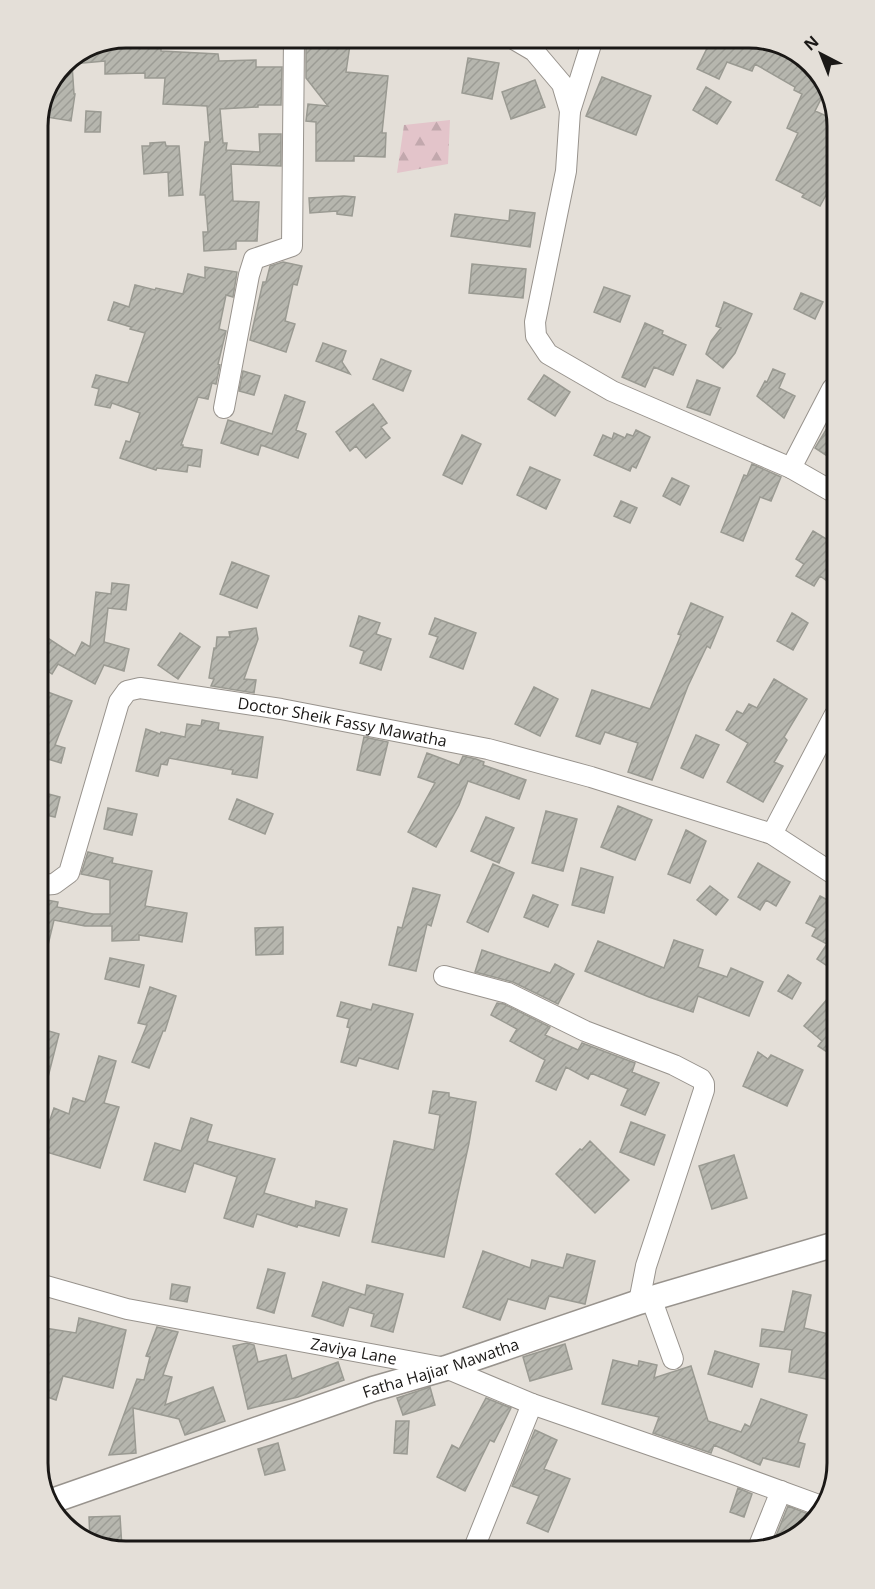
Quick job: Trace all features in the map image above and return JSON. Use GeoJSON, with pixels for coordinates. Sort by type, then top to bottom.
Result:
{"type":"FeatureCollection","features":[{"type":"Feature","properties":{"kind":"street"},"geometry":{"type":"LineString","coordinates":[[224,408],[254,259],[292,246],[294,48]]}},
{"type":"Feature","properties":{"kind":"street"},"geometry":{"type":"LineString","coordinates":[[529,48],[562,84],[570,111]]}},
{"type":"Feature","properties":{"kind":"street"},"geometry":{"type":"LineString","coordinates":[[590,48],[570,111],[566,171],[535,322],[536,336],[548,354],[612,391],[791,468],[827,489]]}},
{"type":"Feature","properties":{"kind":"street"},"geometry":{"type":"LineString","coordinates":[[791,468],[827,399]]}},
{"type":"Feature","properties":{"kind":"street","name":"Doctor Sheik Fassy Mawatha"},"geometry":{"type":"LineString","coordinates":[[48,884],[54,884],[69,873],[118,702],[127,691],[140,688],[281,709],[488,749],[591,777],[772,834]]}},
{"type":"Feature","properties":{"kind":"street"},"geometry":{"type":"LineString","coordinates":[[827,729],[772,834],[827,870]]}},
{"type":"Feature","properties":{"kind":"street"},"geometry":{"type":"LineString","coordinates":[[444,976],[508,993],[585,1031],[674,1065],[701,1079],[704,1084],[704,1090],[646,1266],[645,1300],[673,1359]]}},
{"type":"Feature","properties":{"kind":"street","name":"Fatha Hajiar Mawatha"},"geometry":{"type":"LineString","coordinates":[[57,1499],[373,1389],[446,1368],[645,1300],[827,1247]]}},
{"type":"Feature","properties":{"kind":"street","name":"Zaviya Lane"},"geometry":{"type":"LineString","coordinates":[[48,1286],[127,1309],[446,1368],[532,1404],[815,1504]]}},
{"type":"Feature","properties":{"kind":"street"},"geometry":{"type":"LineString","coordinates":[[477,1541],[532,1404]]}},
{"type":"Feature","properties":{"kind":"street"},"geometry":{"type":"LineString","coordinates":[[761,1540],[781,1491]]}},
{"type":"Feature","properties":{"kind":"green space"},"geometry":{"type":"Polygon","coordinates":[[[450,120],[448,164],[397,173],[404,125],[450,120]]]}},
{"type":"Feature","properties":{"kind":"building"},"geometry":{"type":"Polygon","coordinates":[[[161,48],[161,51],[218,54],[219,61],[256,60],[256,67],[282,67],[281,105],[220,109],[223,143],[227,143],[226,150],[260,152],[259,134],[281,134],[281,166],[231,164],[233,201],[259,202],[257,241],[236,241],[236,249],[204,251],[203,232],[208,232],[205,195],[200,195],[205,142],[210,142],[207,106],[163,104],[165,78],[145,78],[145,73],[105,74],[105,61],[80,63],[101,52],[116,49],[161,48]]]}},
{"type":"Feature","properties":{"kind":"building"},"geometry":{"type":"Polygon","coordinates":[[[306,48],[350,48],[346,72],[388,76],[382,133],[386,133],[385,157],[354,156],[354,161],[316,161],[316,122],[306,121],[308,104],[328,106],[306,78],[306,48]]]}},
{"type":"Feature","properties":{"kind":"building"},"geometry":{"type":"Polygon","coordinates":[[[707,48],[754,48],[774,52],[791,60],[791,84],[815,84],[822,98],[815,111],[826,116],[827,126],[827,193],[820,206],[802,197],[804,194],[776,180],[798,133],[787,128],[802,94],[794,90],[795,87],[755,64],[752,71],[727,62],[719,79],[697,69],[707,48]]]}},
{"type":"Feature","properties":{"kind":"building"},"geometry":{"type":"Polygon","coordinates":[[[468,58],[499,63],[492,99],[462,93],[468,58]]]}},
{"type":"Feature","properties":{"kind":"building"},"geometry":{"type":"Polygon","coordinates":[[[72,70],[75,94],[71,121],[49,117],[56,91],[72,70]]]}},
{"type":"Feature","properties":{"kind":"building"},"geometry":{"type":"Polygon","coordinates":[[[602,77],[651,96],[636,135],[586,116],[602,77]]]}},
{"type":"Feature","properties":{"kind":"building"},"geometry":{"type":"Polygon","coordinates":[[[535,80],[545,107],[511,119],[502,92],[535,80]]]}},
{"type":"Feature","properties":{"kind":"building"},"geometry":{"type":"Polygon","coordinates":[[[706,87],[731,102],[717,124],[693,110],[706,87]]]}},
{"type":"Feature","properties":{"kind":"building"},"geometry":{"type":"Polygon","coordinates":[[[86,111],[101,112],[100,132],[85,132],[86,111]]]}},
{"type":"Feature","properties":{"kind":"building"},"geometry":{"type":"Polygon","coordinates":[[[165,142],[166,146],[179,146],[183,195],[169,196],[168,172],[144,174],[142,146],[165,142]]]}},
{"type":"Feature","properties":{"kind":"building"},"geometry":{"type":"Polygon","coordinates":[[[355,197],[352,216],[337,214],[337,211],[310,213],[309,198],[355,197]]]}},
{"type":"Feature","properties":{"kind":"building"},"geometry":{"type":"Polygon","coordinates":[[[510,210],[535,213],[530,247],[451,236],[455,214],[509,221],[510,210]]]}},
{"type":"Feature","properties":{"kind":"building"},"geometry":{"type":"Polygon","coordinates":[[[283,262],[302,266],[297,285],[293,284],[285,321],[295,324],[286,352],[250,340],[263,282],[266,282],[270,266],[283,262]]]}},
{"type":"Feature","properties":{"kind":"building"},"geometry":{"type":"Polygon","coordinates":[[[472,264],[526,269],[523,298],[469,293],[472,264]]]}},
{"type":"Feature","properties":{"kind":"building"},"geometry":{"type":"Polygon","coordinates":[[[205,267],[237,272],[233,297],[226,295],[219,329],[226,331],[216,384],[212,383],[208,399],[198,397],[181,445],[202,450],[200,467],[188,465],[187,472],[157,468],[156,470],[120,458],[126,441],[130,442],[140,413],[112,403],[110,408],[95,405],[99,389],[92,387],[96,375],[128,383],[145,333],[108,320],[114,302],[129,307],[135,285],[183,294],[188,274],[205,278],[205,267]]]}},
{"type":"Feature","properties":{"kind":"building"},"geometry":{"type":"Polygon","coordinates":[[[604,287],[630,296],[620,322],[594,312],[604,287]]]}},
{"type":"Feature","properties":{"kind":"building"},"geometry":{"type":"Polygon","coordinates":[[[801,293],[823,302],[815,319],[794,309],[801,293]]]}},
{"type":"Feature","properties":{"kind":"building"},"geometry":{"type":"Polygon","coordinates":[[[724,302],[752,314],[735,353],[723,368],[706,354],[711,341],[721,328],[716,326],[724,302]]]}},
{"type":"Feature","properties":{"kind":"building"},"geometry":{"type":"Polygon","coordinates":[[[645,323],[686,345],[673,375],[654,367],[645,387],[622,377],[645,323]]]}},
{"type":"Feature","properties":{"kind":"building"},"geometry":{"type":"Polygon","coordinates":[[[323,343],[346,351],[342,362],[350,374],[316,361],[323,343]]]}},
{"type":"Feature","properties":{"kind":"building"},"geometry":{"type":"Polygon","coordinates":[[[381,359],[411,371],[403,391],[373,379],[381,359]]]}},
{"type":"Feature","properties":{"kind":"building"},"geometry":{"type":"Polygon","coordinates":[[[773,369],[785,374],[779,388],[795,396],[784,418],[757,396],[773,369]]]}},
{"type":"Feature","properties":{"kind":"building"},"geometry":{"type":"Polygon","coordinates":[[[243,371],[260,376],[254,395],[239,391],[243,371]]]}},
{"type":"Feature","properties":{"kind":"building"},"geometry":{"type":"Polygon","coordinates":[[[544,375],[570,392],[555,416],[528,399],[544,375]]]}},
{"type":"Feature","properties":{"kind":"building"},"geometry":{"type":"Polygon","coordinates":[[[697,380],[720,388],[710,415],[687,407],[697,380]]]}},
{"type":"Feature","properties":{"kind":"building"},"geometry":{"type":"Polygon","coordinates":[[[285,395],[305,402],[296,430],[306,434],[298,458],[261,445],[258,455],[221,443],[228,420],[272,434],[285,395]]]}},
{"type":"Feature","properties":{"kind":"building"},"geometry":{"type":"Polygon","coordinates":[[[373,404],[387,423],[381,427],[390,438],[366,458],[356,446],[350,451],[336,432],[373,404]]]}},
{"type":"Feature","properties":{"kind":"building"},"geometry":{"type":"Polygon","coordinates":[[[827,428],[827,456],[815,448],[827,428]]]}},
{"type":"Feature","properties":{"kind":"building"},"geometry":{"type":"Polygon","coordinates":[[[636,430],[650,437],[636,468],[632,466],[630,471],[594,455],[603,435],[612,439],[614,433],[625,438],[627,434],[633,436],[636,430]]]}},
{"type":"Feature","properties":{"kind":"building"},"geometry":{"type":"Polygon","coordinates":[[[462,435],[481,444],[462,484],[443,475],[462,435]]]}},
{"type":"Feature","properties":{"kind":"building"},"geometry":{"type":"Polygon","coordinates":[[[752,464],[781,477],[771,501],[760,497],[743,541],[721,532],[744,475],[747,476],[752,464]]]}},
{"type":"Feature","properties":{"kind":"building"},"geometry":{"type":"Polygon","coordinates":[[[530,467],[560,480],[546,509],[517,495],[530,467]]]}},
{"type":"Feature","properties":{"kind":"building"},"geometry":{"type":"Polygon","coordinates":[[[672,478],[689,486],[680,505],[663,496],[672,478]]]}},
{"type":"Feature","properties":{"kind":"building"},"geometry":{"type":"Polygon","coordinates":[[[621,501],[637,508],[630,523],[614,516],[621,501]]]}},
{"type":"Feature","properties":{"kind":"building"},"geometry":{"type":"Polygon","coordinates":[[[813,531],[827,539],[827,581],[820,576],[814,586],[796,576],[804,564],[796,559],[813,531]]]}},
{"type":"Feature","properties":{"kind":"building"},"geometry":{"type":"Polygon","coordinates":[[[232,562],[269,576],[257,608],[220,594],[232,562]]]}},
{"type":"Feature","properties":{"kind":"building"},"geometry":{"type":"Polygon","coordinates":[[[112,583],[129,585],[126,610],[108,608],[104,642],[129,649],[124,671],[104,665],[95,684],[58,664],[52,674],[48,671],[48,638],[75,656],[82,642],[90,647],[96,592],[111,594],[112,583]]]}},
{"type":"Feature","properties":{"kind":"building"},"geometry":{"type":"Polygon","coordinates":[[[691,603],[723,617],[710,648],[707,646],[688,686],[652,780],[628,772],[638,743],[605,732],[600,744],[576,736],[592,690],[650,709],[681,635],[678,634],[691,603]]]}},
{"type":"Feature","properties":{"kind":"building"},"geometry":{"type":"Polygon","coordinates":[[[792,613],[808,623],[793,650],[777,641],[792,613]]]}},
{"type":"Feature","properties":{"kind":"building"},"geometry":{"type":"Polygon","coordinates":[[[359,616],[380,623],[376,634],[391,639],[381,670],[360,663],[364,651],[350,646],[359,616]]]}},
{"type":"Feature","properties":{"kind":"building"},"geometry":{"type":"Polygon","coordinates":[[[435,618],[476,633],[463,669],[430,657],[438,637],[429,634],[435,618]]]}},
{"type":"Feature","properties":{"kind":"building"},"geometry":{"type":"Polygon","coordinates":[[[256,628],[258,639],[244,679],[256,680],[254,693],[211,686],[214,679],[209,678],[217,637],[230,637],[229,632],[256,628]]]}},
{"type":"Feature","properties":{"kind":"building"},"geometry":{"type":"Polygon","coordinates":[[[180,633],[200,647],[178,679],[158,665],[180,633]]]}},
{"type":"Feature","properties":{"kind":"building"},"geometry":{"type":"Polygon","coordinates":[[[774,679],[807,699],[784,737],[787,740],[774,762],[783,766],[763,802],[727,782],[748,743],[726,730],[737,711],[743,714],[749,704],[757,708],[774,679]]]}},
{"type":"Feature","properties":{"kind":"building"},"geometry":{"type":"Polygon","coordinates":[[[534,687],[558,699],[540,736],[515,724],[534,687]]]}},
{"type":"Feature","properties":{"kind":"building"},"geometry":{"type":"Polygon","coordinates":[[[48,692],[72,701],[55,745],[65,748],[61,763],[48,759],[48,692]]]}},
{"type":"Feature","properties":{"kind":"building"},"geometry":{"type":"Polygon","coordinates":[[[202,720],[219,723],[218,730],[263,737],[257,778],[232,774],[233,770],[169,758],[167,765],[161,764],[158,776],[136,771],[146,729],[160,734],[161,732],[185,737],[187,724],[201,726],[202,720]]]}},
{"type":"Feature","properties":{"kind":"building"},"geometry":{"type":"Polygon","coordinates":[[[696,735],[719,745],[703,778],[681,768],[696,735]]]}},
{"type":"Feature","properties":{"kind":"building"},"geometry":{"type":"Polygon","coordinates":[[[364,737],[388,742],[380,775],[357,770],[364,737]]]}},
{"type":"Feature","properties":{"kind":"building"},"geometry":{"type":"Polygon","coordinates":[[[427,753],[459,765],[463,756],[476,759],[484,762],[483,765],[526,780],[519,799],[468,781],[459,805],[436,847],[408,832],[435,783],[418,777],[427,753]]]}},
{"type":"Feature","properties":{"kind":"building"},"geometry":{"type":"Polygon","coordinates":[[[48,794],[60,797],[55,817],[48,816],[48,794]]]}},
{"type":"Feature","properties":{"kind":"building"},"geometry":{"type":"Polygon","coordinates":[[[237,799],[273,814],[265,834],[229,819],[237,799]]]}},
{"type":"Feature","properties":{"kind":"building"},"geometry":{"type":"Polygon","coordinates":[[[618,806],[652,820],[635,860],[601,847],[618,806]]]}},
{"type":"Feature","properties":{"kind":"building"},"geometry":{"type":"Polygon","coordinates":[[[108,808],[137,814],[132,835],[104,829],[108,808]]]}},
{"type":"Feature","properties":{"kind":"building"},"geometry":{"type":"Polygon","coordinates":[[[546,811],[577,819],[563,871],[532,863],[546,811]]]}},
{"type":"Feature","properties":{"kind":"building"},"geometry":{"type":"Polygon","coordinates":[[[486,817],[514,828],[499,863],[471,851],[486,817]]]}},
{"type":"Feature","properties":{"kind":"building"},"geometry":{"type":"Polygon","coordinates":[[[686,830],[706,841],[690,883],[668,874],[686,830]]]}},
{"type":"Feature","properties":{"kind":"building"},"geometry":{"type":"Polygon","coordinates":[[[88,852],[113,858],[112,863],[152,871],[145,906],[187,913],[182,942],[139,935],[139,940],[112,941],[112,926],[85,926],[54,920],[48,945],[48,900],[58,902],[57,907],[93,914],[110,914],[110,880],[81,874],[88,852]]]}},
{"type":"Feature","properties":{"kind":"building"},"geometry":{"type":"Polygon","coordinates":[[[758,863],[790,882],[776,906],[766,900],[760,910],[738,897],[758,863]]]}},
{"type":"Feature","properties":{"kind":"building"},"geometry":{"type":"Polygon","coordinates":[[[493,864],[514,873],[488,932],[467,922],[493,864]]]}},
{"type":"Feature","properties":{"kind":"building"},"geometry":{"type":"Polygon","coordinates":[[[581,868],[613,877],[604,913],[572,905],[581,868]]]}},
{"type":"Feature","properties":{"kind":"building"},"geometry":{"type":"Polygon","coordinates":[[[710,886],[728,900],[716,915],[697,900],[710,886]]]}},
{"type":"Feature","properties":{"kind":"building"},"geometry":{"type":"Polygon","coordinates":[[[413,888],[440,895],[431,926],[427,924],[416,971],[389,965],[398,927],[402,928],[413,888]]]}},
{"type":"Feature","properties":{"kind":"building"},"geometry":{"type":"Polygon","coordinates":[[[533,895],[558,905],[548,927],[524,917],[533,895]]]}},
{"type":"Feature","properties":{"kind":"building"},"geometry":{"type":"Polygon","coordinates":[[[820,896],[827,900],[827,944],[812,936],[816,928],[806,923],[820,896]]]}},
{"type":"Feature","properties":{"kind":"building"},"geometry":{"type":"Polygon","coordinates":[[[283,927],[283,954],[256,955],[255,928],[283,927]]]}},
{"type":"Feature","properties":{"kind":"building"},"geometry":{"type":"Polygon","coordinates":[[[674,940],[703,950],[698,967],[727,977],[731,968],[763,982],[749,1016],[698,996],[693,1012],[585,971],[598,941],[664,968],[674,940]]]}},
{"type":"Feature","properties":{"kind":"building"},"geometry":{"type":"Polygon","coordinates":[[[827,944],[827,966],[817,959],[827,944]]]}},
{"type":"Feature","properties":{"kind":"building"},"geometry":{"type":"Polygon","coordinates":[[[482,950],[550,973],[555,964],[574,974],[558,1004],[513,982],[475,972],[482,950]]]}},
{"type":"Feature","properties":{"kind":"building"},"geometry":{"type":"Polygon","coordinates":[[[110,958],[144,965],[139,987],[105,979],[110,958]]]}},
{"type":"Feature","properties":{"kind":"building"},"geometry":{"type":"Polygon","coordinates":[[[788,975],[801,983],[792,999],[778,991],[788,975]]]}},
{"type":"Feature","properties":{"kind":"building"},"geometry":{"type":"Polygon","coordinates":[[[150,987],[176,996],[165,1031],[163,1031],[149,1068],[132,1062],[147,1025],[138,1023],[150,987]]]}},
{"type":"Feature","properties":{"kind":"building"},"geometry":{"type":"Polygon","coordinates":[[[827,999],[827,1052],[818,1046],[822,1041],[804,1026],[827,999]]]}},
{"type":"Feature","properties":{"kind":"building"},"geometry":{"type":"Polygon","coordinates":[[[341,1002],[371,1010],[373,1004],[413,1014],[398,1069],[359,1058],[356,1066],[341,1062],[350,1028],[347,1027],[349,1019],[337,1016],[341,1002]]]}},
{"type":"Feature","properties":{"kind":"building"},"geometry":{"type":"Polygon","coordinates":[[[497,1003],[504,1004],[550,1027],[545,1035],[578,1050],[582,1043],[635,1063],[632,1072],[659,1083],[645,1115],[621,1105],[628,1089],[591,1073],[588,1079],[566,1067],[556,1090],[536,1081],[545,1060],[510,1041],[517,1029],[491,1015],[497,1003]]]}},
{"type":"Feature","properties":{"kind":"building"},"geometry":{"type":"Polygon","coordinates":[[[48,1031],[59,1034],[48,1077],[48,1031]]]}},
{"type":"Feature","properties":{"kind":"building"},"geometry":{"type":"Polygon","coordinates":[[[758,1052],[768,1059],[771,1055],[803,1070],[787,1106],[743,1086],[758,1052]]]}},
{"type":"Feature","properties":{"kind":"building"},"geometry":{"type":"Polygon","coordinates":[[[99,1056],[116,1061],[104,1103],[119,1107],[100,1168],[48,1152],[48,1125],[54,1108],[69,1114],[73,1098],[85,1102],[99,1056]]]}},
{"type":"Feature","properties":{"kind":"building"},"geometry":{"type":"Polygon","coordinates":[[[433,1091],[449,1093],[449,1097],[476,1102],[444,1257],[372,1242],[394,1141],[434,1150],[440,1115],[429,1113],[433,1091]]]}},
{"type":"Feature","properties":{"kind":"building"},"geometry":{"type":"Polygon","coordinates":[[[191,1118],[212,1125],[207,1141],[275,1159],[264,1193],[315,1208],[316,1201],[347,1209],[339,1236],[298,1225],[297,1227],[257,1214],[253,1227],[224,1218],[237,1177],[194,1163],[185,1192],[144,1180],[155,1143],[181,1151],[191,1118]]]}},
{"type":"Feature","properties":{"kind":"building"},"geometry":{"type":"Polygon","coordinates":[[[631,1122],[665,1135],[654,1165],[620,1152],[631,1122]]]}},
{"type":"Feature","properties":{"kind":"building"},"geometry":{"type":"Polygon","coordinates":[[[590,1141],[629,1180],[595,1213],[556,1174],[590,1141]]]}},
{"type":"Feature","properties":{"kind":"building"},"geometry":{"type":"Polygon","coordinates":[[[734,1155],[747,1198],[712,1209],[699,1166],[734,1155]]]}},
{"type":"Feature","properties":{"kind":"building"},"geometry":{"type":"Polygon","coordinates":[[[483,1251],[530,1268],[532,1260],[563,1268],[567,1254],[595,1261],[585,1304],[549,1296],[545,1309],[508,1299],[500,1320],[463,1307],[483,1251]]]}},
{"type":"Feature","properties":{"kind":"building"},"geometry":{"type":"Polygon","coordinates":[[[268,1269],[285,1273],[274,1313],[257,1308],[268,1269]]]}},
{"type":"Feature","properties":{"kind":"building"},"geometry":{"type":"Polygon","coordinates":[[[323,1282],[365,1295],[367,1285],[403,1294],[393,1332],[371,1326],[374,1314],[349,1307],[343,1326],[312,1316],[323,1282]]]}},
{"type":"Feature","properties":{"kind":"building"},"geometry":{"type":"Polygon","coordinates":[[[172,1284],[190,1287],[187,1302],[170,1299],[172,1284]]]}},
{"type":"Feature","properties":{"kind":"building"},"geometry":{"type":"Polygon","coordinates":[[[793,1291],[811,1295],[804,1328],[827,1334],[827,1379],[789,1372],[792,1350],[760,1346],[762,1329],[784,1332],[793,1291]]]}},
{"type":"Feature","properties":{"kind":"building"},"geometry":{"type":"Polygon","coordinates":[[[79,1318],[126,1330],[113,1388],[63,1376],[56,1400],[48,1397],[48,1329],[76,1333],[79,1318]]]}},
{"type":"Feature","properties":{"kind":"building"},"geometry":{"type":"Polygon","coordinates":[[[157,1327],[178,1332],[163,1375],[172,1377],[165,1405],[213,1387],[225,1421],[185,1435],[179,1419],[133,1408],[136,1453],[109,1455],[137,1379],[144,1380],[150,1357],[146,1356],[157,1327]]]}},
{"type":"Feature","properties":{"kind":"building"},"geometry":{"type":"Polygon","coordinates":[[[247,1343],[254,1345],[258,1362],[286,1355],[292,1379],[338,1362],[344,1380],[298,1397],[248,1409],[233,1346],[247,1343]]]}},
{"type":"Feature","properties":{"kind":"building"},"geometry":{"type":"Polygon","coordinates":[[[565,1344],[572,1369],[530,1381],[523,1357],[565,1344]]]}},
{"type":"Feature","properties":{"kind":"building"},"geometry":{"type":"Polygon","coordinates":[[[715,1351],[759,1364],[752,1387],[708,1374],[715,1351]]]}},
{"type":"Feature","properties":{"kind":"building"},"geometry":{"type":"Polygon","coordinates":[[[613,1360],[638,1366],[639,1361],[657,1365],[654,1378],[691,1366],[708,1421],[741,1432],[745,1424],[750,1427],[761,1399],[807,1415],[798,1442],[805,1444],[799,1467],[763,1458],[760,1465],[714,1445],[711,1453],[653,1433],[659,1417],[602,1404],[613,1360]]]}},
{"type":"Feature","properties":{"kind":"building"},"geometry":{"type":"Polygon","coordinates":[[[430,1387],[435,1405],[403,1415],[397,1398],[430,1387]]]}},
{"type":"Feature","properties":{"kind":"building"},"geometry":{"type":"Polygon","coordinates":[[[486,1398],[511,1408],[494,1442],[490,1440],[465,1491],[437,1477],[452,1445],[459,1449],[486,1398]]]}},
{"type":"Feature","properties":{"kind":"building"},"geometry":{"type":"Polygon","coordinates":[[[396,1421],[409,1421],[407,1454],[394,1453],[396,1421]]]}},
{"type":"Feature","properties":{"kind":"building"},"geometry":{"type":"Polygon","coordinates":[[[535,1430],[557,1440],[544,1469],[570,1479],[548,1532],[527,1523],[539,1496],[512,1486],[535,1430]]]}},
{"type":"Feature","properties":{"kind":"building"},"geometry":{"type":"Polygon","coordinates":[[[278,1443],[285,1470],[265,1475],[258,1449],[278,1443]]]}},
{"type":"Feature","properties":{"kind":"building"},"geometry":{"type":"Polygon","coordinates":[[[738,1488],[752,1494],[744,1517],[730,1512],[738,1488]]]}},
{"type":"Feature","properties":{"kind":"building"},"geometry":{"type":"Polygon","coordinates":[[[788,1506],[808,1514],[797,1525],[776,1536],[788,1506]]]}},
{"type":"Feature","properties":{"kind":"building"},"geometry":{"type":"Polygon","coordinates":[[[120,1516],[122,1541],[111,1540],[90,1532],[89,1517],[120,1516]]]}}]}
